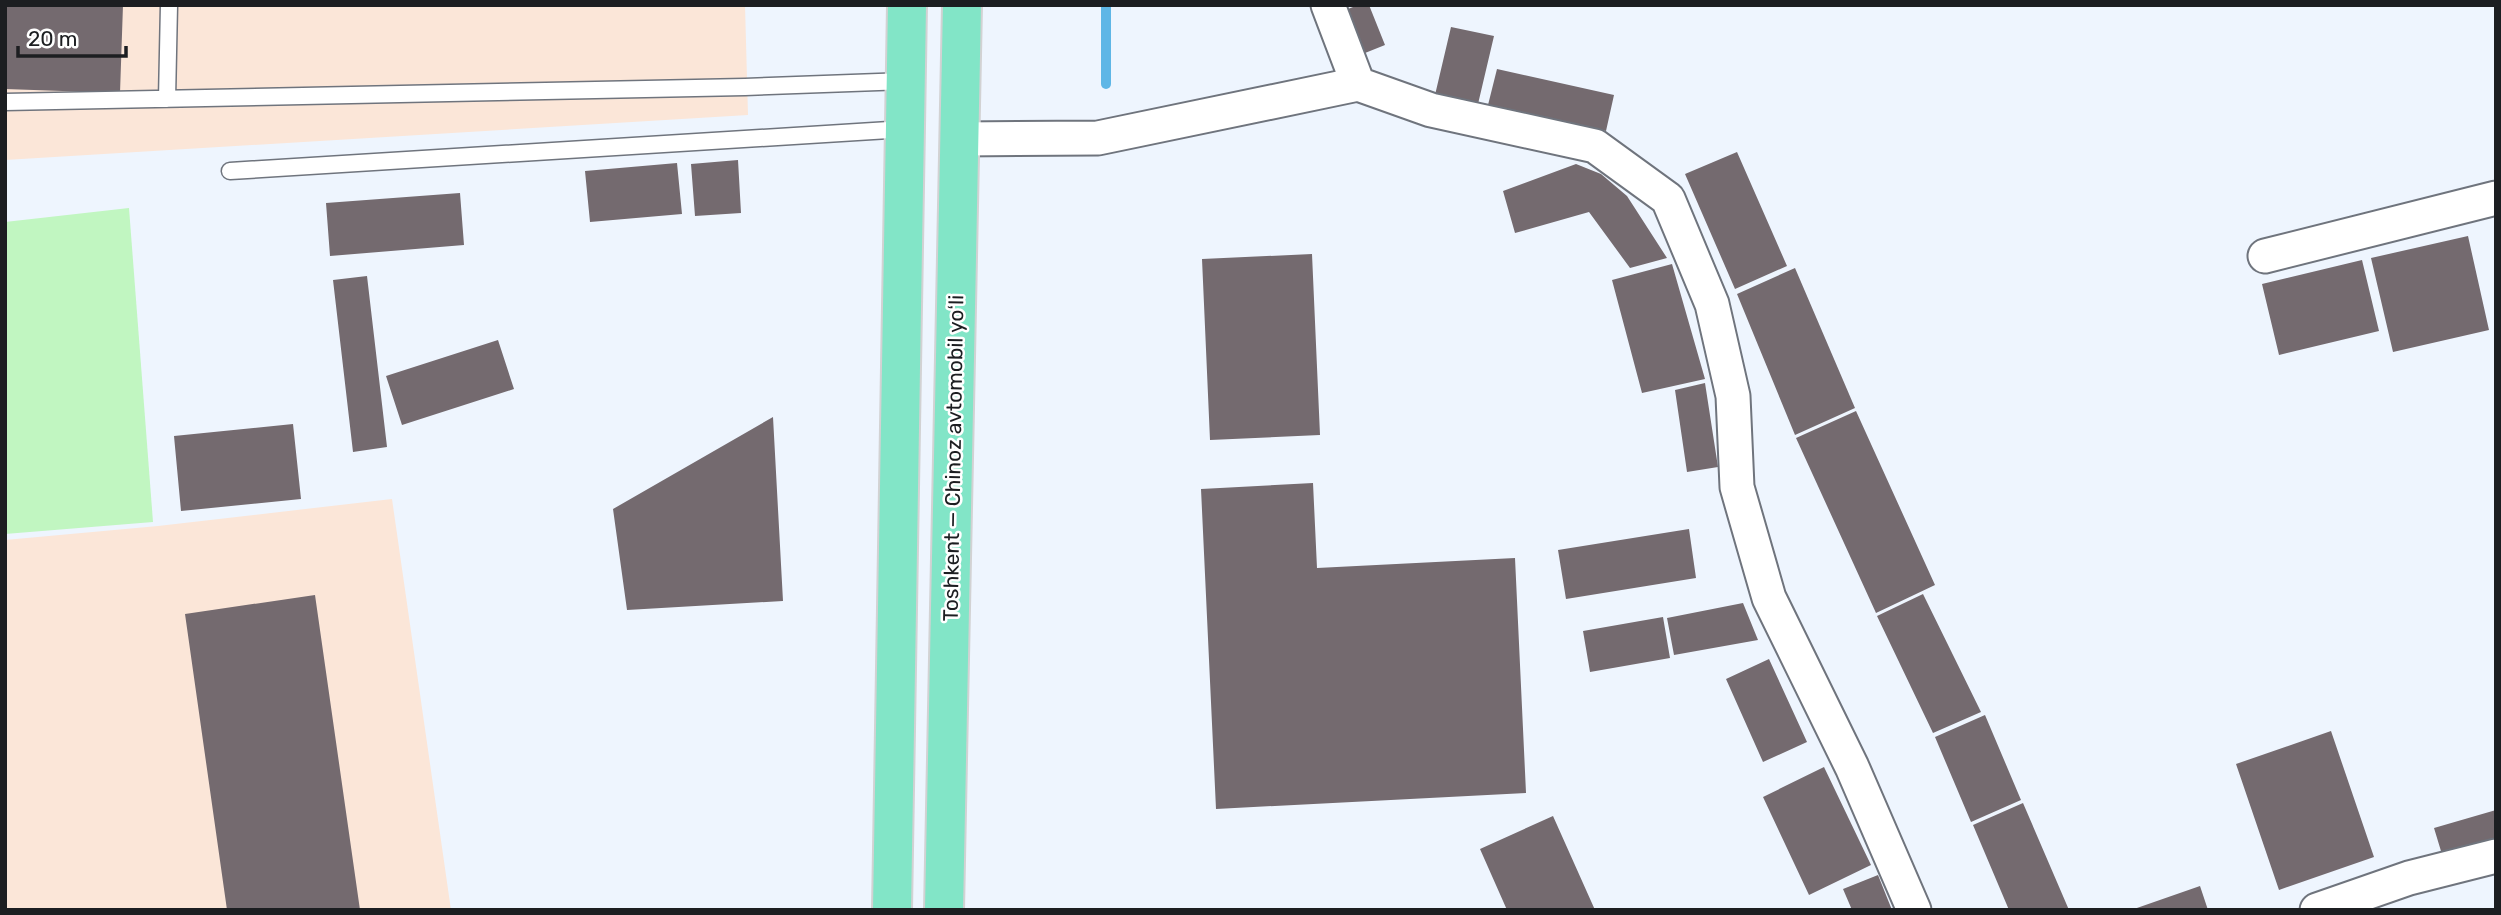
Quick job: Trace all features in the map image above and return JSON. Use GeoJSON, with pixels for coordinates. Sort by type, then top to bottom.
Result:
{"type":"FeatureCollection","features":[{"type":"Feature","properties":{"kind":"highway"},"geometry":{"type":"LineString","coordinates":[[892,910],[907,5]]}},
{"type":"Feature","properties":{"kind":"highway","name":"Toshkent — Chinoz avtomobil yoʻli"},"geometry":{"type":"LineString","coordinates":[[944,910],[962,5]]}},
{"type":"Feature","properties":{"kind":"street"},"geometry":{"type":"LineString","coordinates":[[1328,5],[1358,84]]}},
{"type":"Feature","properties":{"kind":"street"},"geometry":{"type":"LineString","coordinates":[[960,139],[1098,138],[1358,84],[1431,110],[1595,146],[1668,199],[1712,304],[1733,396],[1737,487],[1769,598],[1852,767],[1914,910]]}},
{"type":"Feature","properties":{"kind":"street"},"geometry":{"type":"LineString","coordinates":[[2265,256],[2496,198]]}},
{"type":"Feature","properties":{"kind":"street"},"geometry":{"type":"LineString","coordinates":[[2326,908],[2409,878],[2496,856]]}},
{"type":"Feature","properties":{"kind":"lane"},"geometry":{"type":"LineString","coordinates":[[167,99],[169,5]]}},
{"type":"Feature","properties":{"kind":"lane"},"geometry":{"type":"LineString","coordinates":[[5,103],[906,81]]}},
{"type":"Feature","properties":{"kind":"lane"},"geometry":{"type":"LineString","coordinates":[[230,171],[905,129]]}},
{"type":"Feature","properties":{"kind":"shaded area"},"geometry":{"type":"Polygon","coordinates":[[[5,5],[745,5],[748,115],[5,160],[5,5]]]}},
{"type":"Feature","properties":{"kind":"shaded area"},"geometry":{"type":"Polygon","coordinates":[[[392,499],[451,910],[5,910],[5,540],[158,526],[392,499]]]}},
{"type":"Feature","properties":{"kind":"green space"},"geometry":{"type":"Polygon","coordinates":[[[129,208],[153,522],[5,534],[5,222],[129,208]]]}},
{"type":"Feature","properties":{"kind":"building"},"geometry":{"type":"Polygon","coordinates":[[[5,5],[123,5],[120,93],[5,89],[5,5]]]}},
{"type":"Feature","properties":{"kind":"building"},"geometry":{"type":"Polygon","coordinates":[[[1358,5],[1369,5],[1385,45],[1355,57],[1338,13],[1358,5]]]}},
{"type":"Feature","properties":{"kind":"building"},"geometry":{"type":"Polygon","coordinates":[[[1451,27],[1494,36],[1478,104],[1435,95],[1451,27]]]}},
{"type":"Feature","properties":{"kind":"building"},"geometry":{"type":"Polygon","coordinates":[[[1497,69],[1614,95],[1606,131],[1488,105],[1497,69]]]}},
{"type":"Feature","properties":{"kind":"building"},"geometry":{"type":"Polygon","coordinates":[[[1737,152],[1787,266],[1735,289],[1685,174],[1737,152]]]}},
{"type":"Feature","properties":{"kind":"building"},"geometry":{"type":"Polygon","coordinates":[[[738,160],[741,213],[695,216],[691,164],[738,160]]]}},
{"type":"Feature","properties":{"kind":"building"},"geometry":{"type":"Polygon","coordinates":[[[677,163],[682,214],[590,222],[585,171],[677,163]]]}},
{"type":"Feature","properties":{"kind":"building"},"geometry":{"type":"Polygon","coordinates":[[[1576,164],[1601,174],[1627,196],[1667,258],[1630,268],[1589,212],[1515,233],[1503,191],[1576,164]]]}},
{"type":"Feature","properties":{"kind":"building"},"geometry":{"type":"Polygon","coordinates":[[[460,193],[464,245],[330,256],[326,203],[460,193]]]}},
{"type":"Feature","properties":{"kind":"building"},"geometry":{"type":"Polygon","coordinates":[[[2468,236],[2489,330],[2393,352],[2371,258],[2468,236]]]}},
{"type":"Feature","properties":{"kind":"building"},"geometry":{"type":"Polygon","coordinates":[[[1312,254],[1320,435],[1210,440],[1202,259],[1312,254]]]}},
{"type":"Feature","properties":{"kind":"building"},"geometry":{"type":"Polygon","coordinates":[[[2362,260],[2379,331],[2279,355],[2262,284],[2362,260]]]}},
{"type":"Feature","properties":{"kind":"building"},"geometry":{"type":"Polygon","coordinates":[[[1672,264],[1705,379],[1642,393],[1612,280],[1672,264]]]}},
{"type":"Feature","properties":{"kind":"building"},"geometry":{"type":"Polygon","coordinates":[[[1795,268],[1855,408],[1795,435],[1737,294],[1795,268]]]}},
{"type":"Feature","properties":{"kind":"building"},"geometry":{"type":"Polygon","coordinates":[[[367,276],[387,447],[353,452],[333,280],[367,276]]]}},
{"type":"Feature","properties":{"kind":"building"},"geometry":{"type":"Polygon","coordinates":[[[498,340],[514,389],[402,425],[386,376],[498,340]]]}},
{"type":"Feature","properties":{"kind":"building"},"geometry":{"type":"Polygon","coordinates":[[[1705,383],[1718,467],[1687,472],[1675,390],[1705,383]]]}},
{"type":"Feature","properties":{"kind":"building"},"geometry":{"type":"Polygon","coordinates":[[[1856,411],[1935,585],[1876,613],[1796,438],[1856,411]]]}},
{"type":"Feature","properties":{"kind":"building"},"geometry":{"type":"Polygon","coordinates":[[[773,417],[783,601],[627,610],[613,509],[773,417]]]}},
{"type":"Feature","properties":{"kind":"building"},"geometry":{"type":"Polygon","coordinates":[[[293,424],[301,499],[181,511],[174,436],[293,424]]]}},
{"type":"Feature","properties":{"kind":"building"},"geometry":{"type":"Polygon","coordinates":[[[1313,483],[1317,568],[1515,558],[1526,793],[1216,809],[1201,489],[1313,483]]]}},
{"type":"Feature","properties":{"kind":"building"},"geometry":{"type":"Polygon","coordinates":[[[1689,529],[1696,578],[1566,599],[1558,550],[1689,529]]]}},
{"type":"Feature","properties":{"kind":"building"},"geometry":{"type":"Polygon","coordinates":[[[1923,594],[1981,712],[1933,733],[1877,616],[1923,594]]]}},
{"type":"Feature","properties":{"kind":"building"},"geometry":{"type":"Polygon","coordinates":[[[315,595],[360,910],[227,910],[185,614],[315,595]]]}},
{"type":"Feature","properties":{"kind":"building"},"geometry":{"type":"Polygon","coordinates":[[[1743,603],[1758,640],[1674,655],[1667,618],[1743,603]]]}},
{"type":"Feature","properties":{"kind":"building"},"geometry":{"type":"Polygon","coordinates":[[[1663,617],[1670,658],[1590,672],[1583,631],[1663,617]]]}},
{"type":"Feature","properties":{"kind":"building"},"geometry":{"type":"Polygon","coordinates":[[[1769,659],[1807,742],[1763,762],[1726,679],[1769,659]]]}},
{"type":"Feature","properties":{"kind":"building"},"geometry":{"type":"Polygon","coordinates":[[[1985,715],[2021,800],[1971,822],[1935,737],[1985,715]]]}},
{"type":"Feature","properties":{"kind":"building"},"geometry":{"type":"Polygon","coordinates":[[[2331,731],[2374,857],[2279,890],[2236,764],[2331,731]]]}},
{"type":"Feature","properties":{"kind":"building"},"geometry":{"type":"Polygon","coordinates":[[[1824,767],[1871,865],[1809,895],[1763,797],[1824,767]]]}},
{"type":"Feature","properties":{"kind":"building"},"geometry":{"type":"Polygon","coordinates":[[[2023,803],[2069,910],[2009,910],[1973,825],[2023,803]]]}},
{"type":"Feature","properties":{"kind":"building"},"geometry":{"type":"Polygon","coordinates":[[[2496,810],[2496,846],[2444,861],[2434,828],[2496,810]]]}},
{"type":"Feature","properties":{"kind":"building"},"geometry":{"type":"Polygon","coordinates":[[[1553,816],[1595,910],[1507,910],[1480,849],[1553,816]]]}},
{"type":"Feature","properties":{"kind":"building"},"geometry":{"type":"Polygon","coordinates":[[[1878,875],[1892,910],[1852,910],[1843,889],[1878,875]]]}},
{"type":"Feature","properties":{"kind":"building"},"geometry":{"type":"Polygon","coordinates":[[[2200,886],[2208,910],[2134,910],[2134,909],[2200,886]]]}},
{"type":"Feature","properties":{"kind":"waterway"},"geometry":{"type":"LineString","coordinates":[[1106,5],[1106,84]]}}]}
